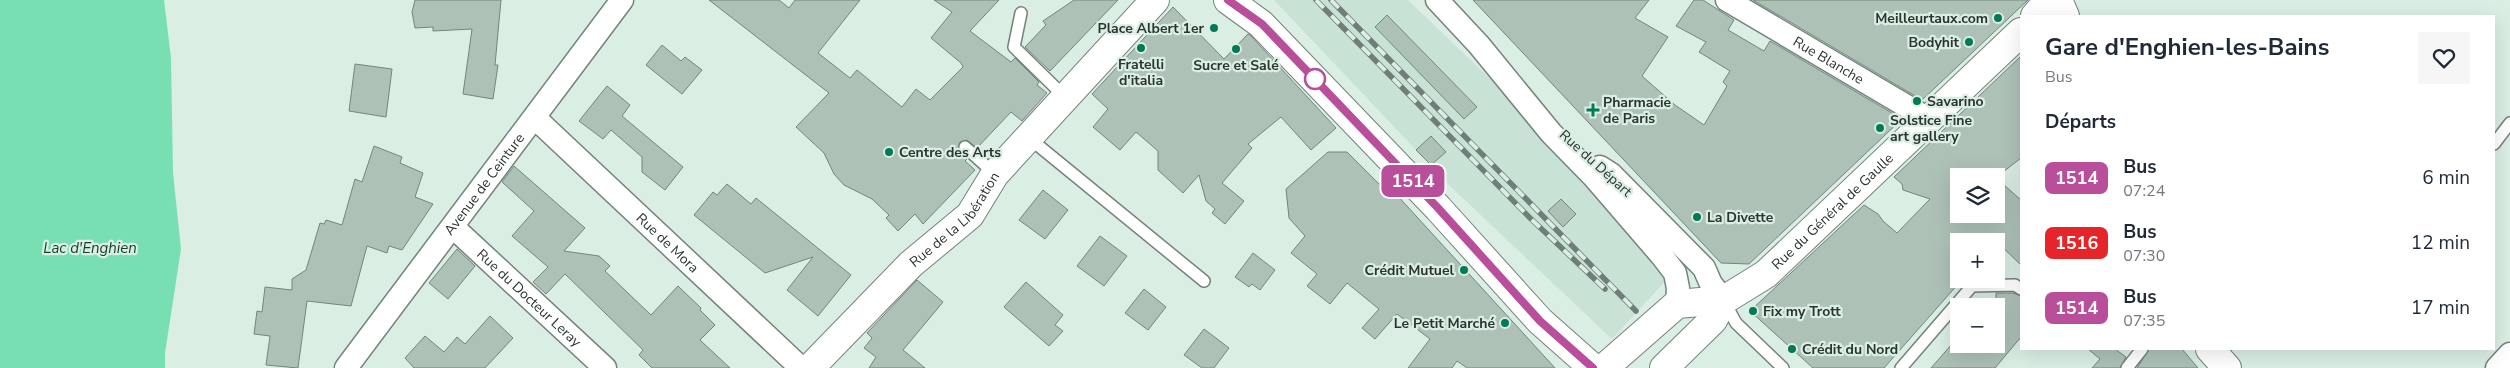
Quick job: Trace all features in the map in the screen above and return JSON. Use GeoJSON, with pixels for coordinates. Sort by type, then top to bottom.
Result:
{"type":"FeatureCollection","features":[{"type":"Feature","properties":{"kind":"main road","name":"Rue de la Libération"},"geometry":{"type":"LineString","coordinates":[[810,368],[911,264],[970,215],[995,174],[1155,0]]}},
{"type":"Feature","properties":{"kind":"main road"},"geometry":{"type":"LineString","coordinates":[[1228,0],[1262,24],[1438,208],[1540,321],[1593,368]]}},
{"type":"Feature","properties":{"kind":"main road"},"geometry":{"type":"LineString","coordinates":[[2036,15],[2050,0]]}},
{"type":"Feature","properties":{"kind":"main road"},"geometry":{"type":"LineString","coordinates":[[2058,0],[2065,15]]}},
{"type":"Feature","properties":{"kind":"main road","name":"Rue du Général de Gaulle"},"geometry":{"type":"LineString","coordinates":[[1677,304],[1766,274],[2020,33]]}},
{"type":"Feature","properties":{"kind":"main road","name":"Rue du Général de Gaulle"},"geometry":{"type":"LineString","coordinates":[[1665,368],[1713,320],[1717,292]]}},
{"type":"Feature","properties":{"kind":"main road"},"geometry":{"type":"LineString","coordinates":[[1604,368],[1677,304]]}},
{"type":"Feature","properties":{"kind":"main road"},"geometry":{"type":"LineString","coordinates":[[2211,350],[2226,368]]}},
{"type":"Feature","properties":{"kind":"street","name":"Avenue de Ceinture"},"geometry":{"type":"LineString","coordinates":[[346,368],[622,0]]}},
{"type":"Feature","properties":{"kind":"street","name":"Rue du Départ"},"geometry":{"type":"LineString","coordinates":[[1437,0],[1479,45],[1551,134],[1594,177],[1675,273],[1678,288],[1677,304]]}},
{"type":"Feature","properties":{"kind":"street","name":"Rue Blanche"},"geometry":{"type":"LineString","coordinates":[[1727,0],[1930,120]]}},
{"type":"Feature","properties":{"kind":"street","name":"Rue du Départ"},"geometry":{"type":"LineString","coordinates":[[1516,90],[1585,158],[1610,174],[1704,268],[1717,292]]}},
{"type":"Feature","properties":{"kind":"street","name":"Rue de Mora"},"geometry":{"type":"LineString","coordinates":[[535,118],[801,368]]}},
{"type":"Feature","properties":{"kind":"street","name":"Rue du Départ"},"geometry":{"type":"LineString","coordinates":[[1594,177],[1628,205],[1696,274],[1717,292]]}},
{"type":"Feature","properties":{"kind":"street","name":"Rue du Docteur Leray"},"geometry":{"type":"LineString","coordinates":[[453,227],[605,368]]}},
{"type":"Feature","properties":{"kind":"street"},"geometry":{"type":"LineString","coordinates":[[2497,368],[2510,354]]}},
{"type":"Feature","properties":{"kind":"lane"},"geometry":{"type":"LineString","coordinates":[[1021,12],[1014,47],[1066,98]]}},
{"type":"Feature","properties":{"kind":"lane"},"geometry":{"type":"LineString","coordinates":[[2495,143],[2510,123]]}},
{"type":"Feature","properties":{"kind":"lane"},"geometry":{"type":"LineString","coordinates":[[1029,138],[1204,281]]}},
{"type":"Feature","properties":{"kind":"lane"},"geometry":{"type":"LineString","coordinates":[[965,147],[995,174]]}},
{"type":"Feature","properties":{"kind":"lane"},"geometry":{"type":"LineString","coordinates":[[1900,368],[1972,286],[2015,285],[2020,288]]}},
{"type":"Feature","properties":{"kind":"lane"},"geometry":{"type":"LineString","coordinates":[[1717,292],[1736,323],[1783,368]]}},
{"type":"Feature","properties":{"kind":"lane"},"geometry":{"type":"LineString","coordinates":[[2127,368],[2141,350]]}},
{"type":"Feature","properties":{"kind":"shaded area"},"geometry":{"type":"Polygon","coordinates":[[[1274,0],[1408,0],[1682,263],[1612,339],[1452,188],[1274,0]]]}},
{"type":"Feature","properties":{"kind":"water","name":"Lac d'Enghien"},"geometry":{"type":"Polygon","coordinates":[[[0,0],[164,0],[171,58],[173,173],[181,249],[165,353],[165,368],[0,368],[0,0]]]}},
{"type":"Feature","properties":{"kind":"building"},"geometry":{"type":"Polygon","coordinates":[[[415,0],[501,0],[495,65],[498,65],[493,99],[463,94],[472,29],[433,31],[433,27],[415,28],[412,12],[415,0]]]}},
{"type":"Feature","properties":{"kind":"building"},"geometry":{"type":"Polygon","coordinates":[[[709,0],[779,0],[789,8],[795,0],[860,0],[818,53],[850,78],[857,70],[902,107],[916,89],[930,100],[963,67],[961,63],[931,38],[952,12],[934,0],[999,0],[970,31],[1011,62],[1015,58],[1039,82],[1037,85],[1047,93],[1022,121],[1011,112],[977,148],[967,140],[960,142],[958,150],[967,159],[965,161],[975,170],[923,224],[915,214],[898,231],[886,218],[889,215],[872,199],[844,185],[834,174],[824,153],[796,127],[829,93],[709,0]]]}},
{"type":"Feature","properties":{"kind":"building"},"geometry":{"type":"Polygon","coordinates":[[[1074,0],[1118,0],[1050,71],[1025,47],[1046,25],[1043,21],[1074,0]]]}},
{"type":"Feature","properties":{"kind":"building"},"geometry":{"type":"Polygon","coordinates":[[[1473,0],[1649,0],[1635,18],[1668,37],[1642,76],[1675,105],[1704,125],[1727,86],[1723,82],[1730,71],[1699,52],[1706,42],[1676,26],[1694,0],[1703,0],[1734,20],[1728,30],[1764,51],[1770,41],[1902,119],[1749,264],[1721,263],[1473,0]]]}},
{"type":"Feature","properties":{"kind":"building"},"geometry":{"type":"Polygon","coordinates":[[[1753,0],[2028,0],[1922,100],[1753,0]]]}},
{"type":"Feature","properties":{"kind":"building"},"geometry":{"type":"Polygon","coordinates":[[[1173,7],[1224,59],[1248,34],[1251,36],[1336,128],[1311,150],[1281,117],[1248,144],[1252,148],[1222,183],[1244,201],[1225,224],[1212,213],[1215,209],[1206,201],[1199,175],[1183,193],[1158,170],[1158,151],[1136,132],[1120,150],[1093,127],[1108,109],[1092,94],[1173,7]]]}},
{"type":"Feature","properties":{"kind":"building"},"geometry":{"type":"Polygon","coordinates":[[[1387,15],[1477,107],[1464,119],[1375,27],[1387,15]]]}},
{"type":"Feature","properties":{"kind":"building"},"geometry":{"type":"Polygon","coordinates":[[[662,45],[681,61],[685,57],[702,70],[682,94],[646,65],[662,45]]]}},
{"type":"Feature","properties":{"kind":"building"},"geometry":{"type":"Polygon","coordinates":[[[2020,57],[2020,159],[2005,171],[2005,168],[1950,168],[1950,223],[2005,223],[2005,186],[2020,199],[2020,264],[2005,250],[2005,233],[1950,233],[1950,288],[1955,288],[1884,368],[1813,368],[1750,311],[1864,205],[1878,214],[1897,233],[1930,199],[1903,190],[1902,184],[1894,177],[2020,57]]]}},
{"type":"Feature","properties":{"kind":"building"},"geometry":{"type":"Polygon","coordinates":[[[355,64],[392,69],[386,117],[349,111],[355,64]]]}},
{"type":"Feature","properties":{"kind":"building"},"geometry":{"type":"Polygon","coordinates":[[[607,86],[630,105],[622,116],[683,167],[665,190],[642,172],[642,157],[611,130],[603,139],[579,121],[607,86]]]}},
{"type":"Feature","properties":{"kind":"building"},"geometry":{"type":"Polygon","coordinates":[[[1431,136],[1446,152],[1431,165],[1416,150],[1431,136]]]}},
{"type":"Feature","properties":{"kind":"building"},"geometry":{"type":"Polygon","coordinates":[[[374,146],[402,157],[400,163],[423,173],[415,197],[433,204],[402,250],[389,246],[387,253],[367,246],[351,306],[307,301],[298,368],[266,365],[270,336],[254,334],[257,311],[262,312],[265,287],[292,290],[292,279],[306,270],[320,223],[324,224],[326,220],[342,225],[355,179],[362,182],[374,146]]]}},
{"type":"Feature","properties":{"kind":"building"},"geometry":{"type":"Polygon","coordinates":[[[1328,152],[1347,152],[1381,186],[1385,182],[1555,368],[1467,368],[1457,361],[1452,368],[1408,368],[1430,339],[1397,314],[1375,339],[1362,328],[1379,309],[1347,283],[1330,304],[1307,286],[1317,274],[1291,253],[1305,236],[1289,218],[1286,189],[1328,152]]]}},
{"type":"Feature","properties":{"kind":"building"},"geometry":{"type":"Polygon","coordinates":[[[514,166],[585,228],[564,251],[599,256],[610,266],[605,271],[651,315],[678,286],[701,308],[700,310],[715,325],[700,340],[730,368],[652,368],[639,355],[643,350],[565,274],[546,294],[533,282],[548,267],[512,236],[534,211],[502,182],[514,166]]]}},
{"type":"Feature","properties":{"kind":"building"},"geometry":{"type":"Polygon","coordinates":[[[727,184],[751,204],[756,198],[851,275],[818,316],[787,290],[813,257],[765,273],[694,215],[713,192],[717,195],[727,184]]]}},
{"type":"Feature","properties":{"kind":"building"},"geometry":{"type":"Polygon","coordinates":[[[1043,190],[1068,210],[1045,239],[1019,220],[1043,190]]]}},
{"type":"Feature","properties":{"kind":"building"},"geometry":{"type":"Polygon","coordinates":[[[1561,199],[1576,214],[1563,227],[1548,211],[1561,199]]]}},
{"type":"Feature","properties":{"kind":"building"},"geometry":{"type":"Polygon","coordinates":[[[1100,236],[1127,256],[1104,286],[1077,266],[1100,236]]]}},
{"type":"Feature","properties":{"kind":"building"},"geometry":{"type":"Polygon","coordinates":[[[457,249],[475,266],[448,299],[429,283],[457,249]]]}},
{"type":"Feature","properties":{"kind":"building"},"geometry":{"type":"Polygon","coordinates":[[[1253,253],[1275,270],[1260,290],[1252,284],[1249,287],[1235,277],[1253,253]]]}},
{"type":"Feature","properties":{"kind":"building"},"geometry":{"type":"Polygon","coordinates":[[[917,280],[943,302],[903,350],[925,368],[869,368],[876,357],[864,348],[872,338],[867,333],[917,280]]]}},
{"type":"Feature","properties":{"kind":"building"},"geometry":{"type":"Polygon","coordinates":[[[1026,282],[1063,315],[1055,325],[1063,331],[1049,346],[1004,307],[1026,282]]]}},
{"type":"Feature","properties":{"kind":"building"},"geometry":{"type":"Polygon","coordinates":[[[1144,289],[1166,307],[1148,330],[1125,313],[1144,289]]]}},
{"type":"Feature","properties":{"kind":"building"},"geometry":{"type":"Polygon","coordinates":[[[1996,293],[2013,293],[2020,296],[2020,338],[1995,368],[1931,368],[1950,346],[1950,353],[2005,353],[2005,298],[1996,298],[1996,293]]]}},
{"type":"Feature","properties":{"kind":"building"},"geometry":{"type":"Polygon","coordinates":[[[490,316],[513,338],[485,368],[414,368],[405,358],[425,336],[444,352],[457,337],[465,344],[490,316]]]}},
{"type":"Feature","properties":{"kind":"building"},"geometry":{"type":"Polygon","coordinates":[[[1204,329],[1229,348],[1214,368],[1202,368],[1184,355],[1204,329]]]}},
{"type":"Feature","properties":{"kind":"building"},"geometry":{"type":"Polygon","coordinates":[[[2089,350],[2116,350],[2126,357],[2120,368],[2092,368],[2100,359],[2089,350]]]}},
{"type":"Feature","properties":{"kind":"building"},"geometry":{"type":"Polygon","coordinates":[[[2148,350],[2183,350],[2198,368],[2137,368],[2148,350]]]}},
{"type":"Feature","properties":{"kind":"railway"},"geometry":{"type":"LineString","coordinates":[[1316,0],[1530,218],[1605,289]]}},
{"type":"Feature","properties":{"kind":"railway"},"geometry":{"type":"LineString","coordinates":[[1331,0],[1636,311]]}},
{"type":"Feature","properties":{"kind":"bus line","name":"1514"},"geometry":{"type":"LineString","coordinates":[[1228,0],[1262,24],[1404,171],[1540,321],[1593,368]]}},
{"type":"Feature","properties":{"kind":"place","name":"Meilleurtaux.com"},"geometry":{"type":"Point","coordinates":[1998,18]}},
{"type":"Feature","properties":{"kind":"place","name":"Place Albert 1er"},"geometry":{"type":"Point","coordinates":[1214,28]}},
{"type":"Feature","properties":{"kind":"place","name":"Bodyhit"},"geometry":{"type":"Point","coordinates":[1969,42]}},
{"type":"Feature","properties":{"kind":"place","name":"Fratelli d'italia"},"geometry":{"type":"Point","coordinates":[1141,48]}},
{"type":"Feature","properties":{"kind":"place","name":"Sucre et Salé"},"geometry":{"type":"Point","coordinates":[1236,49]}},
{"type":"Feature","properties":{"kind":"place","name":"Savarino"},"geometry":{"type":"Point","coordinates":[1917,101]}},
{"type":"Feature","properties":{"kind":"place","name":"Pharmacie de Paris"},"geometry":{"type":"Point","coordinates":[1593,110]}},
{"type":"Feature","properties":{"kind":"place","name":"Solstice Fine art gallery"},"geometry":{"type":"Point","coordinates":[1880,128]}},
{"type":"Feature","properties":{"kind":"place","name":"Centre des Arts"},"geometry":{"type":"Point","coordinates":[889,152]}},
{"type":"Feature","properties":{"kind":"place","name":"La Divette"},"geometry":{"type":"Point","coordinates":[1697,217]}},
{"type":"Feature","properties":{"kind":"place","name":"Crédit Mutuel"},"geometry":{"type":"Point","coordinates":[1464,270]}},
{"type":"Feature","properties":{"kind":"place","name":"Fix my Trott"},"geometry":{"type":"Point","coordinates":[1753,311]}},
{"type":"Feature","properties":{"kind":"place","name":"Le Petit Marché"},"geometry":{"type":"Point","coordinates":[1505,323]}},
{"type":"Feature","properties":{"kind":"place","name":"Crédit du Nord"},"geometry":{"type":"Point","coordinates":[1792,349]}}]}
